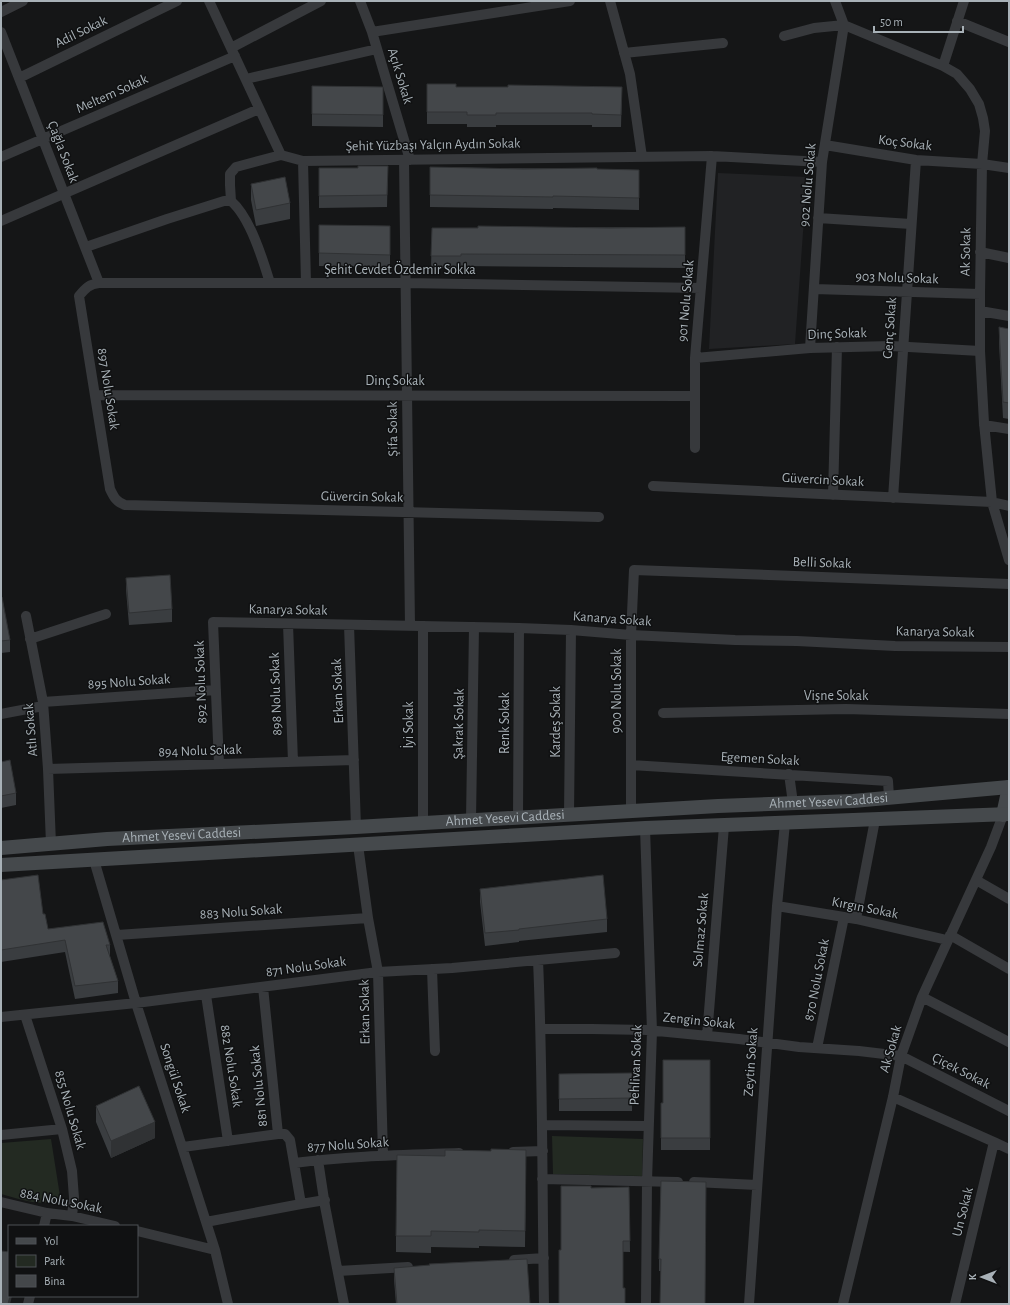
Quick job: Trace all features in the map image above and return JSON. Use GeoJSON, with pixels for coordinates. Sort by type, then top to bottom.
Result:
{"type":"FeatureCollection","features":[{"type":"Feature","properties":{"kind":"main road","name":"Ahmet Yesevi Caddesi"},"geometry":{"type":"LineString","coordinates":[[1,848],[107,839],[853,800],[1009,787]]}},
{"type":"Feature","properties":{"kind":"main road"},"geometry":{"type":"LineString","coordinates":[[1006,815],[1009,787]]}},
{"type":"Feature","properties":{"kind":"main road","name":"Ahmet Yesevi Caddesi"},"geometry":{"type":"LineString","coordinates":[[1,865],[645,828],[1006,815]]}},
{"type":"Feature","properties":{"kind":"street"},"geometry":{"type":"LineString","coordinates":[[1,12],[23,1]]}},
{"type":"Feature","properties":{"kind":"street","name":"Adil Sokak"},"geometry":{"type":"LineString","coordinates":[[19,78],[177,1]]}},
{"type":"Feature","properties":{"kind":"street"},"geometry":{"type":"LineString","coordinates":[[209,1],[281,155],[236,167],[230,174],[231,201]]}},
{"type":"Feature","properties":{"kind":"street","name":"Meltem Sokak"},"geometry":{"type":"LineString","coordinates":[[1,158],[233,52],[321,1]]}},
{"type":"Feature","properties":{"kind":"street","name":"Açık Sokak"},"geometry":{"type":"LineString","coordinates":[[360,1],[372,32],[407,160]]}},
{"type":"Feature","properties":{"kind":"street"},"geometry":{"type":"LineString","coordinates":[[372,32],[570,1]]}},
{"type":"Feature","properties":{"kind":"street"},"geometry":{"type":"LineString","coordinates":[[610,1],[630,74],[642,157]]}},
{"type":"Feature","properties":{"kind":"street"},"geometry":{"type":"LineString","coordinates":[[784,36],[814,28],[844,25],[835,1]]}},
{"type":"Feature","properties":{"kind":"street"},"geometry":{"type":"LineString","coordinates":[[943,66],[964,1]]}},
{"type":"Feature","properties":{"kind":"street"},"geometry":{"type":"LineString","coordinates":[[957,21],[1009,42]]}},
{"type":"Feature","properties":{"kind":"street","name":"Ak Sokak"},"geometry":{"type":"LineString","coordinates":[[844,25],[943,66],[957,74],[970,89],[979,104],[985,132],[982,164],[980,252],[980,350],[984,425],[992,502],[1009,560]]}},
{"type":"Feature","properties":{"kind":"street","name":"902 Nolu Sokak"},"geometry":{"type":"LineString","coordinates":[[810,348],[822,162],[844,25]]}},
{"type":"Feature","properties":{"kind":"street","name":"Çağla Sokak"},"geometry":{"type":"LineString","coordinates":[[1,32],[99,282]]}},
{"type":"Feature","properties":{"kind":"street"},"geometry":{"type":"LineString","coordinates":[[624,53],[723,43]]}},
{"type":"Feature","properties":{"kind":"street"},"geometry":{"type":"LineString","coordinates":[[246,79],[377,49]]}},
{"type":"Feature","properties":{"kind":"street"},"geometry":{"type":"LineString","coordinates":[[1,221],[260,109]]}},
{"type":"Feature","properties":{"kind":"street","name":"Koç Sokak"},"geometry":{"type":"LineString","coordinates":[[825,145],[916,160],[982,164],[1009,168]]}},
{"type":"Feature","properties":{"kind":"street","name":"Şehit Yüzbaşı Yalçın Aydın Sokak"},"geometry":{"type":"LineString","coordinates":[[281,155],[303,161],[712,156],[822,162]]}},
{"type":"Feature","properties":{"kind":"street","name":"901 Nolu Sokak"},"geometry":{"type":"LineString","coordinates":[[695,448],[695,358],[712,156]]}},
{"type":"Feature","properties":{"kind":"street","name":"Şifa Sokak"},"geometry":{"type":"LineString","coordinates":[[407,160],[406,283],[410,626]]}},
{"type":"Feature","properties":{"kind":"street","name":"Genç Sokak"},"geometry":{"type":"LineString","coordinates":[[893,498],[916,160]]}},
{"type":"Feature","properties":{"kind":"street"},"geometry":{"type":"LineString","coordinates":[[303,161],[306,283]]}},
{"type":"Feature","properties":{"kind":"street"},"geometry":{"type":"LineString","coordinates":[[86,247],[167,219],[224,201],[231,201],[236,204],[248,225],[270,283]]}},
{"type":"Feature","properties":{"kind":"street"},"geometry":{"type":"LineString","coordinates":[[818,218],[911,224]]}},
{"type":"Feature","properties":{"kind":"street"},"geometry":{"type":"LineString","coordinates":[[980,252],[1009,258]]}},
{"type":"Feature","properties":{"kind":"street","name":"Şehit Cevdet Özdemir Sokka"},"geometry":{"type":"LineString","coordinates":[[99,282],[406,283],[701,288]]}},
{"type":"Feature","properties":{"kind":"street","name":"897 Nolu Sokak"},"geometry":{"type":"LineString","coordinates":[[99,282],[91,284],[85,288],[79,296],[110,489],[118,503],[125,505]]}},
{"type":"Feature","properties":{"kind":"street","name":"903 Nolu Sokak"},"geometry":{"type":"LineString","coordinates":[[814,289],[980,294]]}},
{"type":"Feature","properties":{"kind":"street"},"geometry":{"type":"LineString","coordinates":[[980,311],[1009,316]]}},
{"type":"Feature","properties":{"kind":"street"},"geometry":{"type":"LineString","coordinates":[[833,495],[837,347]]}},
{"type":"Feature","properties":{"kind":"street","name":"Dinç Sokak"},"geometry":{"type":"LineString","coordinates":[[695,358],[837,347],[903,347],[980,350]]}},
{"type":"Feature","properties":{"kind":"street","name":"Dinç Sokak"},"geometry":{"type":"LineString","coordinates":[[95,395],[695,396]]}},
{"type":"Feature","properties":{"kind":"street"},"geometry":{"type":"LineString","coordinates":[[984,425],[1009,429]]}},
{"type":"Feature","properties":{"kind":"street","name":"Güvercin Sokak"},"geometry":{"type":"LineString","coordinates":[[653,486],[992,502],[1009,506]]}},
{"type":"Feature","properties":{"kind":"street","name":"Güvercin Sokak"},"geometry":{"type":"LineString","coordinates":[[125,505],[599,517]]}},
{"type":"Feature","properties":{"kind":"street","name":"Belli Sokak"},"geometry":{"type":"LineString","coordinates":[[634,570],[1009,584]]}},
{"type":"Feature","properties":{"kind":"street","name":"900 Nolu Sokak"},"geometry":{"type":"LineString","coordinates":[[631,812],[631,635],[634,570]]}},
{"type":"Feature","properties":{"kind":"street"},"geometry":{"type":"LineString","coordinates":[[30,639],[106,614]]}},
{"type":"Feature","properties":{"kind":"street","name":"Atlı Sokak"},"geometry":{"type":"LineString","coordinates":[[26,616],[43,704],[48,769],[51,844]]}},
{"type":"Feature","properties":{"kind":"street","name":"Kanarya Sokak"},"geometry":{"type":"LineString","coordinates":[[213,622],[519,628],[736,640],[797,641],[894,646],[1009,647]]}},
{"type":"Feature","properties":{"kind":"street","name":"892 Nolu Sokak"},"geometry":{"type":"LineString","coordinates":[[213,622],[219,764]]}},
{"type":"Feature","properties":{"kind":"street","name":"898 Nolu Sokak"},"geometry":{"type":"LineString","coordinates":[[288,624],[293,762]]}},
{"type":"Feature","properties":{"kind":"street","name":"Erkan Sokak"},"geometry":{"type":"LineString","coordinates":[[350,625],[356,827]]}},
{"type":"Feature","properties":{"kind":"street","name":"İyi Sokak"},"geometry":{"type":"LineString","coordinates":[[423,626],[423,823]]}},
{"type":"Feature","properties":{"kind":"street","name":"Şakrak Sokak"},"geometry":{"type":"LineString","coordinates":[[472,820],[474,627]]}},
{"type":"Feature","properties":{"kind":"street","name":"Renk Sokak"},"geometry":{"type":"LineString","coordinates":[[518,818],[519,628]]}},
{"type":"Feature","properties":{"kind":"street","name":"Kardeş Sokak"},"geometry":{"type":"LineString","coordinates":[[569,815],[571,630]]}},
{"type":"Feature","properties":{"kind":"street","name":"895 Nolu Sokak"},"geometry":{"type":"LineString","coordinates":[[1,714],[43,704],[216,690]]}},
{"type":"Feature","properties":{"kind":"street","name":"Vişne Sokak"},"geometry":{"type":"LineString","coordinates":[[663,713],[846,709],[1009,714]]}},
{"type":"Feature","properties":{"kind":"street","name":"894 Nolu Sokak"},"geometry":{"type":"LineString","coordinates":[[48,769],[354,760]]}},
{"type":"Feature","properties":{"kind":"street","name":"Egemen Sokak"},"geometry":{"type":"LineString","coordinates":[[631,765],[888,781],[889,797]]}},
{"type":"Feature","properties":{"kind":"street"},"geometry":{"type":"LineString","coordinates":[[789,774],[793,803]]}},
{"type":"Feature","properties":{"kind":"street","name":"Ak Sokak"},"geometry":{"type":"LineString","coordinates":[[843,1304],[893,1097],[901,1056],[922,997],[1006,815]]}},
{"type":"Feature","properties":{"kind":"street"},"geometry":{"type":"LineString","coordinates":[[856,919],[875,820]]}},
{"type":"Feature","properties":{"kind":"street","name":"Zeytin Sokak"},"geometry":{"type":"LineString","coordinates":[[749,1304],[776,906],[785,823]]}},
{"type":"Feature","properties":{"kind":"street","name":"Solmaz Sokak"},"geometry":{"type":"LineString","coordinates":[[707,1036],[724,826]]}},
{"type":"Feature","properties":{"kind":"street","name":"Pehlivan Sokak"},"geometry":{"type":"LineString","coordinates":[[645,828],[652,1031],[648,1126],[646,1304]]}},
{"type":"Feature","properties":{"kind":"street","name":"Erkan Sokak"},"geometry":{"type":"LineString","coordinates":[[358,845],[368,918],[378,972],[383,1155]]}},
{"type":"Feature","properties":{"kind":"street","name":"Songül Sokak"},"geometry":{"type":"LineString","coordinates":[[94,860],[136,1003],[215,1250],[228,1304]]}},
{"type":"Feature","properties":{"kind":"street"},"geometry":{"type":"LineString","coordinates":[[976,880],[1009,899]]}},
{"type":"Feature","properties":{"kind":"street","name":"Kırgın Sokak"},"geometry":{"type":"LineString","coordinates":[[776,906],[856,919],[949,938],[1009,968]]}},
{"type":"Feature","properties":{"kind":"street","name":"870 Nolu Sokak"},"geometry":{"type":"LineString","coordinates":[[817,1048],[844,917]]}},
{"type":"Feature","properties":{"kind":"street","name":"883 Nolu Sokak"},"geometry":{"type":"LineString","coordinates":[[117,935],[368,918]]}},
{"type":"Feature","properties":{"kind":"street","name":"871 Nolu Sokak"},"geometry":{"type":"LineString","coordinates":[[1,1017],[136,1003],[378,972],[432,969],[615,953]]}},
{"type":"Feature","properties":{"kind":"street"},"geometry":{"type":"LineString","coordinates":[[538,960],[543,1125],[542,1179],[544,1304]]}},
{"type":"Feature","properties":{"kind":"street"},"geometry":{"type":"LineString","coordinates":[[432,969],[435,1051]]}},
{"type":"Feature","properties":{"kind":"street","name":"881 Nolu Sokak"},"geometry":{"type":"LineString","coordinates":[[183,1147],[278,1134],[263,987]]}},
{"type":"Feature","properties":{"kind":"street","name":"882 Nolu Sokak"},"geometry":{"type":"LineString","coordinates":[[206,994],[228,1141]]}},
{"type":"Feature","properties":{"kind":"street"},"geometry":{"type":"LineString","coordinates":[[922,997],[1009,1042]]}},
{"type":"Feature","properties":{"kind":"street","name":"855 Nolu Sokak"},"geometry":{"type":"LineString","coordinates":[[25,1015],[62,1129],[72,1171],[74,1198],[72,1216]]}},
{"type":"Feature","properties":{"kind":"street","name":"Zengin Sokak"},"geometry":{"type":"LineString","coordinates":[[541,1030],[592,1029],[652,1031],[901,1056]]}},
{"type":"Feature","properties":{"kind":"street","name":"Çiçek Sokak"},"geometry":{"type":"LineString","coordinates":[[901,1056],[1009,1111]]}},
{"type":"Feature","properties":{"kind":"street"},"geometry":{"type":"LineString","coordinates":[[893,1097],[1009,1149]]}},
{"type":"Feature","properties":{"kind":"street"},"geometry":{"type":"LineString","coordinates":[[543,1125],[648,1126]]}},
{"type":"Feature","properties":{"kind":"street"},"geometry":{"type":"LineString","coordinates":[[1,1135],[62,1129]]}},
{"type":"Feature","properties":{"kind":"street"},"geometry":{"type":"LineString","coordinates":[[278,1134],[285,1134],[290,1140],[294,1163]]}},
{"type":"Feature","properties":{"kind":"street","name":"Un Sokak"},"geometry":{"type":"LineString","coordinates":[[955,1304],[994,1142]]}},
{"type":"Feature","properties":{"kind":"street"},"geometry":{"type":"LineString","coordinates":[[503,1152],[543,1151]]}},
{"type":"Feature","properties":{"kind":"street","name":"877 Nolu Sokak"},"geometry":{"type":"LineString","coordinates":[[302,1204],[294,1163],[383,1155],[471,1153]]}},
{"type":"Feature","properties":{"kind":"street"},"geometry":{"type":"LineString","coordinates":[[318,1160],[324,1200],[344,1304]]}},
{"type":"Feature","properties":{"kind":"street"},"geometry":{"type":"LineString","coordinates":[[542,1179],[647,1180],[757,1185]]}},
{"type":"Feature","properties":{"kind":"street"},"geometry":{"type":"LineString","coordinates":[[206,1222],[324,1200]]}},
{"type":"Feature","properties":{"kind":"street","name":"884 Nolu Sokak"},"geometry":{"type":"LineString","coordinates":[[1,1202],[47,1213],[72,1216],[111,1225]]}},
{"type":"Feature","properties":{"kind":"street"},"geometry":{"type":"LineString","coordinates":[[44,1225],[47,1213]]}},
{"type":"Feature","properties":{"kind":"street"},"geometry":{"type":"LineString","coordinates":[[138,1231],[215,1250]]}},
{"type":"Feature","properties":{"kind":"street"},"geometry":{"type":"LineString","coordinates":[[504,1261],[544,1258]]}},
{"type":"Feature","properties":{"kind":"street"},"geometry":{"type":"LineString","coordinates":[[338,1271],[417,1266]]}},
{"type":"Feature","properties":{"kind":"shaded area"},"geometry":{"type":"Polygon","coordinates":[[[718,173],[807,177],[795,344],[709,349],[718,173]]]}},
{"type":"Feature","properties":{"kind":"green space"},"geometry":{"type":"Polygon","coordinates":[[[552,1136],[643,1139],[642,1176],[553,1174],[552,1136]]]}},
{"type":"Feature","properties":{"kind":"green space"},"geometry":{"type":"Polygon","coordinates":[[[51,1139],[60,1196],[57,1201],[42,1203],[22,1200],[1,1194],[1,1143],[51,1139]]]}},
{"type":"Feature","properties":{"kind":"building"},"geometry":{"type":"Polygon","coordinates":[[[427,84],[456,84],[456,87],[508,87],[508,85],[622,87],[621,115],[592,113],[496,113],[496,115],[467,115],[467,112],[427,112],[427,84]]]}},
{"type":"Feature","properties":{"kind":"building"},"geometry":{"type":"Polygon","coordinates":[[[312,86],[383,87],[383,115],[312,114],[312,86]]]}},
{"type":"Feature","properties":{"kind":"building"},"geometry":{"type":"Polygon","coordinates":[[[358,166],[388,166],[387,195],[319,196],[319,168],[358,168],[358,166]]]}},
{"type":"Feature","properties":{"kind":"building"},"geometry":{"type":"Polygon","coordinates":[[[430,167],[524,169],[597,168],[639,170],[639,198],[430,195],[430,167]]]}},
{"type":"Feature","properties":{"kind":"building"},"geometry":{"type":"Polygon","coordinates":[[[285,177],[290,203],[256,210],[251,184],[285,177]]]}},
{"type":"Feature","properties":{"kind":"building"},"geometry":{"type":"Polygon","coordinates":[[[319,225],[390,226],[390,255],[319,253],[319,225]]]}},
{"type":"Feature","properties":{"kind":"building"},"geometry":{"type":"Polygon","coordinates":[[[478,226],[610,228],[685,227],[685,255],[461,254],[461,256],[431,256],[432,228],[478,228],[478,226]]]}},
{"type":"Feature","properties":{"kind":"building"},"geometry":{"type":"Polygon","coordinates":[[[999,327],[1009,329],[1009,403],[1003,402],[999,327]]]}},
{"type":"Feature","properties":{"kind":"building"},"geometry":{"type":"Polygon","coordinates":[[[170,575],[172,609],[129,613],[126,578],[170,575]]]}},
{"type":"Feature","properties":{"kind":"building"},"geometry":{"type":"Polygon","coordinates":[[[1,597],[10,640],[1,641],[1,597]]]}},
{"type":"Feature","properties":{"kind":"building"},"geometry":{"type":"Polygon","coordinates":[[[10,760],[16,793],[1,796],[1,762],[10,760]]]}},
{"type":"Feature","properties":{"kind":"building"},"geometry":{"type":"Polygon","coordinates":[[[38,875],[43,914],[45,914],[48,929],[103,922],[110,945],[106,945],[118,981],[75,986],[65,940],[1,950],[1,880],[38,875]]]}},
{"type":"Feature","properties":{"kind":"building"},"geometry":{"type":"Polygon","coordinates":[[[603,875],[607,919],[485,933],[480,889],[603,875]]]}},
{"type":"Feature","properties":{"kind":"building"},"geometry":{"type":"Polygon","coordinates":[[[663,1060],[710,1060],[710,1138],[661,1138],[663,1060]]]}},
{"type":"Feature","properties":{"kind":"building"},"geometry":{"type":"Polygon","coordinates":[[[632,1073],[632,1098],[559,1099],[559,1074],[632,1073]]]}},
{"type":"Feature","properties":{"kind":"building"},"geometry":{"type":"Polygon","coordinates":[[[139,1086],[155,1122],[111,1141],[96,1106],[139,1086]]]}},
{"type":"Feature","properties":{"kind":"building"},"geometry":{"type":"Polygon","coordinates":[[[491,1149],[526,1150],[525,1231],[431,1231],[431,1236],[396,1236],[397,1155],[445,1156],[445,1150],[491,1151],[491,1149]]]}},
{"type":"Feature","properties":{"kind":"building"},"geometry":{"type":"Polygon","coordinates":[[[661,1181],[706,1182],[705,1304],[660,1304],[661,1259],[659,1259],[661,1181]]]}},
{"type":"Feature","properties":{"kind":"building"},"geometry":{"type":"Polygon","coordinates":[[[561,1186],[591,1186],[591,1188],[629,1187],[630,1241],[623,1241],[623,1288],[625,1288],[625,1304],[559,1304],[561,1186]]]}},
{"type":"Feature","properties":{"kind":"building"},"geometry":{"type":"Polygon","coordinates":[[[2,1251],[8,1252],[8,1297],[10,1297],[8,1304],[1,1304],[2,1251]]]}},
{"type":"Feature","properties":{"kind":"building"},"geometry":{"type":"Polygon","coordinates":[[[527,1259],[530,1304],[397,1304],[394,1268],[430,1265],[429,1264],[527,1259]]]}}]}
